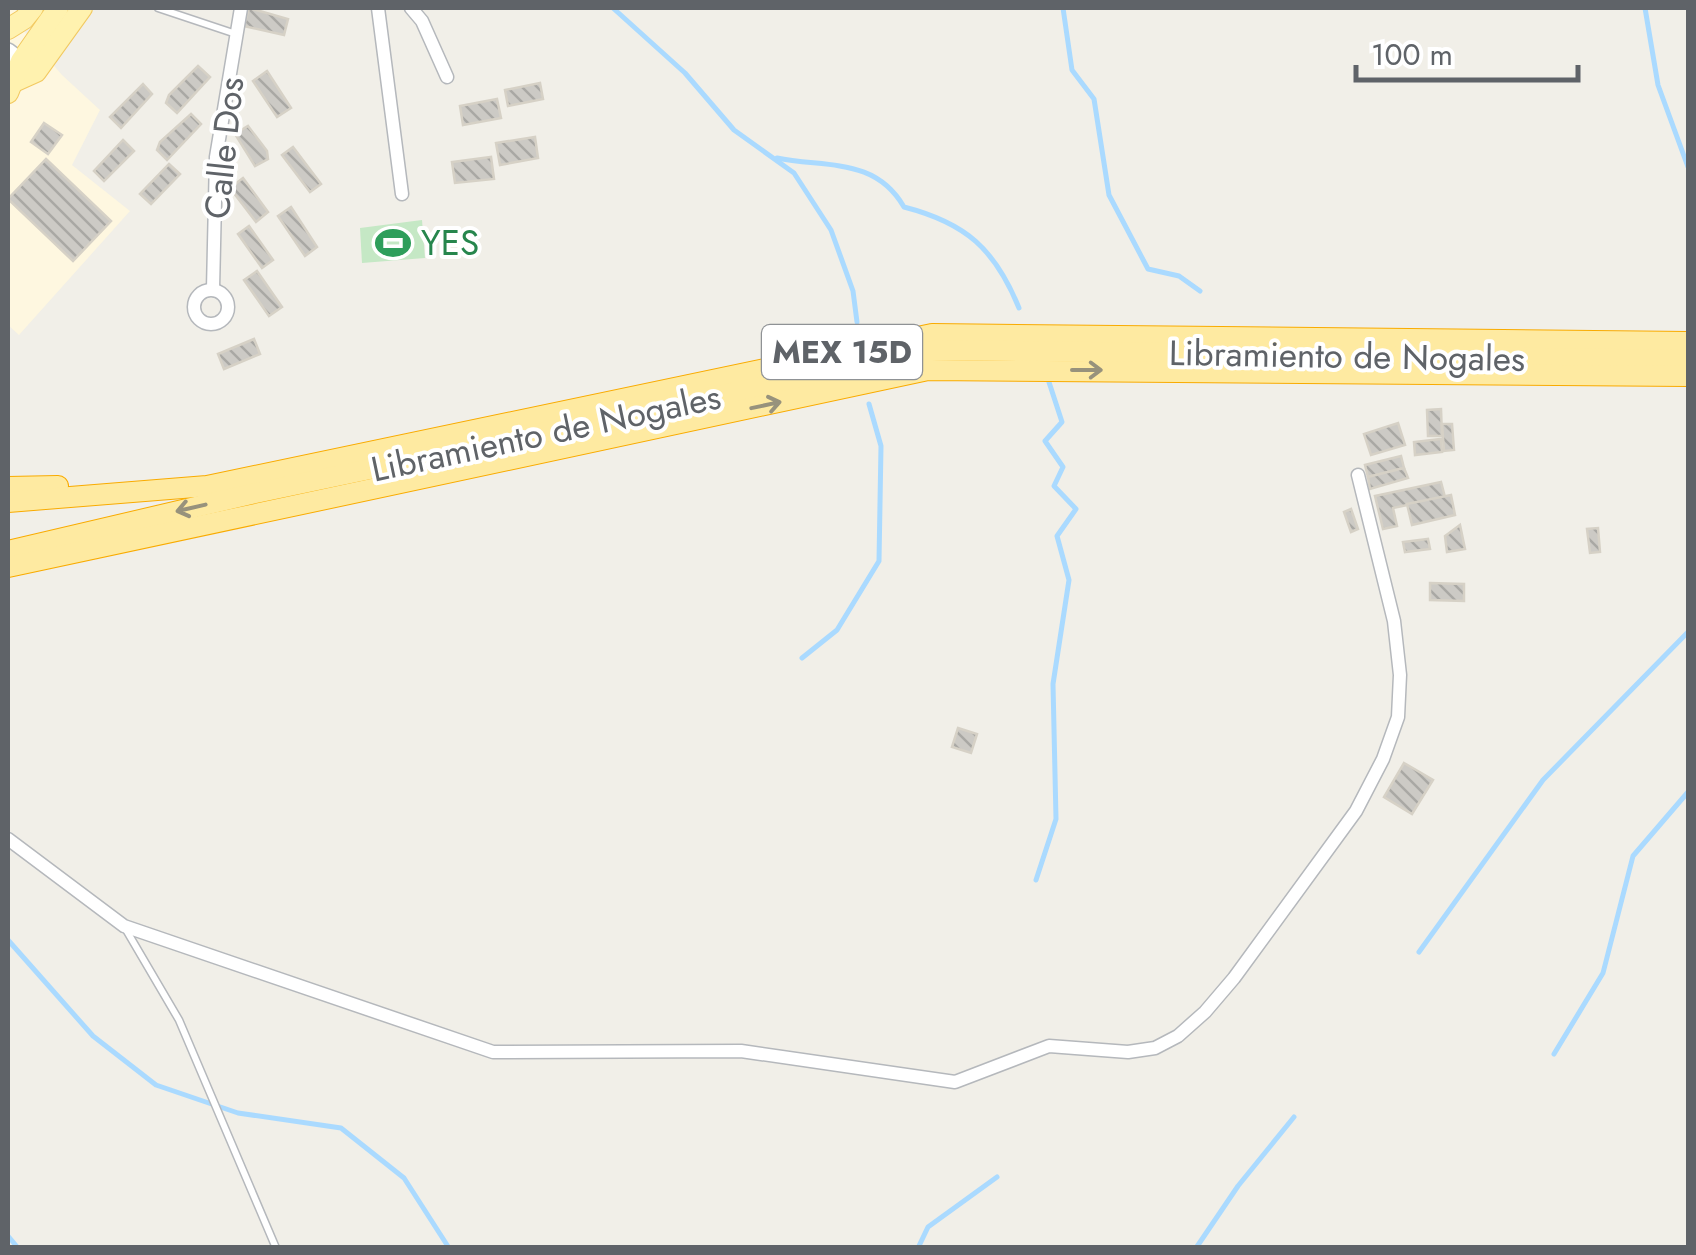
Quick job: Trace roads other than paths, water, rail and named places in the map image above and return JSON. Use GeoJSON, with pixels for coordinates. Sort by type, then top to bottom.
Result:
{"type":"FeatureCollection","features":[{"type":"Feature","properties":{"kind":"highway","name":"MEX 15D"},"geometry":{"type":"LineString","coordinates":[[8,487],[216,474],[930,323],[1688,330]]}},
{"type":"Feature","properties":{"kind":"highway","name":"MEX 15D"},"geometry":{"type":"LineString","coordinates":[[8,502],[208,486],[932,334],[1688,342]]}},
{"type":"Feature","properties":{"kind":"highway","name":"Libramiento de Nogales"},"geometry":{"type":"LineString","coordinates":[[8,551],[251,494],[936,350],[1688,360]]}},
{"type":"Feature","properties":{"kind":"highway","name":"Libramiento de Nogales"},"geometry":{"type":"LineString","coordinates":[[8,567],[928,370],[1688,376]]}},
{"type":"Feature","properties":{"kind":"main road"},"geometry":{"type":"LineString","coordinates":[[8,29],[33,8]]}},
{"type":"Feature","properties":{"kind":"main road"},"geometry":{"type":"LineString","coordinates":[[18,72],[58,8]]}},
{"type":"Feature","properties":{"kind":"main road"},"geometry":{"type":"LineString","coordinates":[[18,72],[82,8]]}},
{"type":"Feature","properties":{"kind":"street","name":"Calle Dos"},"geometry":{"type":"LineString","coordinates":[[213,290],[215,165],[241,8]]}},
{"type":"Feature","properties":{"kind":"street"},"geometry":{"type":"LineString","coordinates":[[378,8],[402,194]]}},
{"type":"Feature","properties":{"kind":"street"},"geometry":{"type":"LineString","coordinates":[[411,8],[422,21],[446,77]]}},
{"type":"Feature","properties":{"kind":"street"},"geometry":{"type":"LineString","coordinates":[[9,842],[124,926],[493,1052],[741,1051],[955,1082],[1049,1046],[1128,1052],[1155,1048],[1205,1012],[1270,932],[1356,810],[1398,717],[1400,675],[1394,621],[1358,475]]}},
{"type":"Feature","properties":{"kind":"lane"},"geometry":{"type":"LineString","coordinates":[[158,8],[238,34]]}},
{"type":"Feature","properties":{"kind":"lane"},"geometry":{"type":"LineString","coordinates":[[124,926],[179,1020],[276,1248]]}},
{"type":"Feature","properties":{"kind":"waterway"},"geometry":{"type":"LineString","coordinates":[[613,8],[685,73],[734,130],[794,173],[831,230],[853,291],[857,322]]}},
{"type":"Feature","properties":{"kind":"waterway"},"geometry":{"type":"LineString","coordinates":[[1063,8],[1072,70],[1094,99],[1109,195],[1148,269],[1179,276],[1200,291]]}},
{"type":"Feature","properties":{"kind":"waterway"},"geometry":{"type":"LineString","coordinates":[[1645,8],[1658,85],[1688,167]]}},
{"type":"Feature","properties":{"kind":"waterway"},"geometry":{"type":"LineString","coordinates":[[777,158],[864,172],[892,191],[904,207],[961,230],[976,241],[1000,270],[1019,308]]}},
{"type":"Feature","properties":{"kind":"waterway"},"geometry":{"type":"LineString","coordinates":[[1036,880],[1056,819],[1053,684],[1069,580],[1057,536],[1076,509],[1054,486],[1063,467],[1045,441],[1062,422],[1047,376]]}},
{"type":"Feature","properties":{"kind":"waterway"},"geometry":{"type":"LineString","coordinates":[[802,658],[837,630],[879,561],[881,446],[869,404]]}},
{"type":"Feature","properties":{"kind":"waterway"},"geometry":{"type":"LineString","coordinates":[[1419,952],[1543,780],[1688,632]]}},
{"type":"Feature","properties":{"kind":"waterway"},"geometry":{"type":"LineString","coordinates":[[1554,1054],[1603,973],[1633,856],[1688,792]]}},
{"type":"Feature","properties":{"kind":"waterway"},"geometry":{"type":"LineString","coordinates":[[8,940],[93,1036],[156,1085],[238,1113],[341,1128],[404,1178],[449,1248]]}},
{"type":"Feature","properties":{"kind":"waterway"},"geometry":{"type":"LineString","coordinates":[[1196,1248],[1238,1186],[1294,1117]]}},
{"type":"Feature","properties":{"kind":"waterway"},"geometry":{"type":"LineString","coordinates":[[918,1248],[928,1227],[997,1177]]}},
{"type":"Feature","properties":{"kind":"waterway"},"geometry":{"type":"LineString","coordinates":[[8,1236],[18,1248]]}},
{"type":"Feature","properties":{"kind":"place","name":"YES"},"geometry":{"type":"Point","coordinates":[393,243]}}]}
